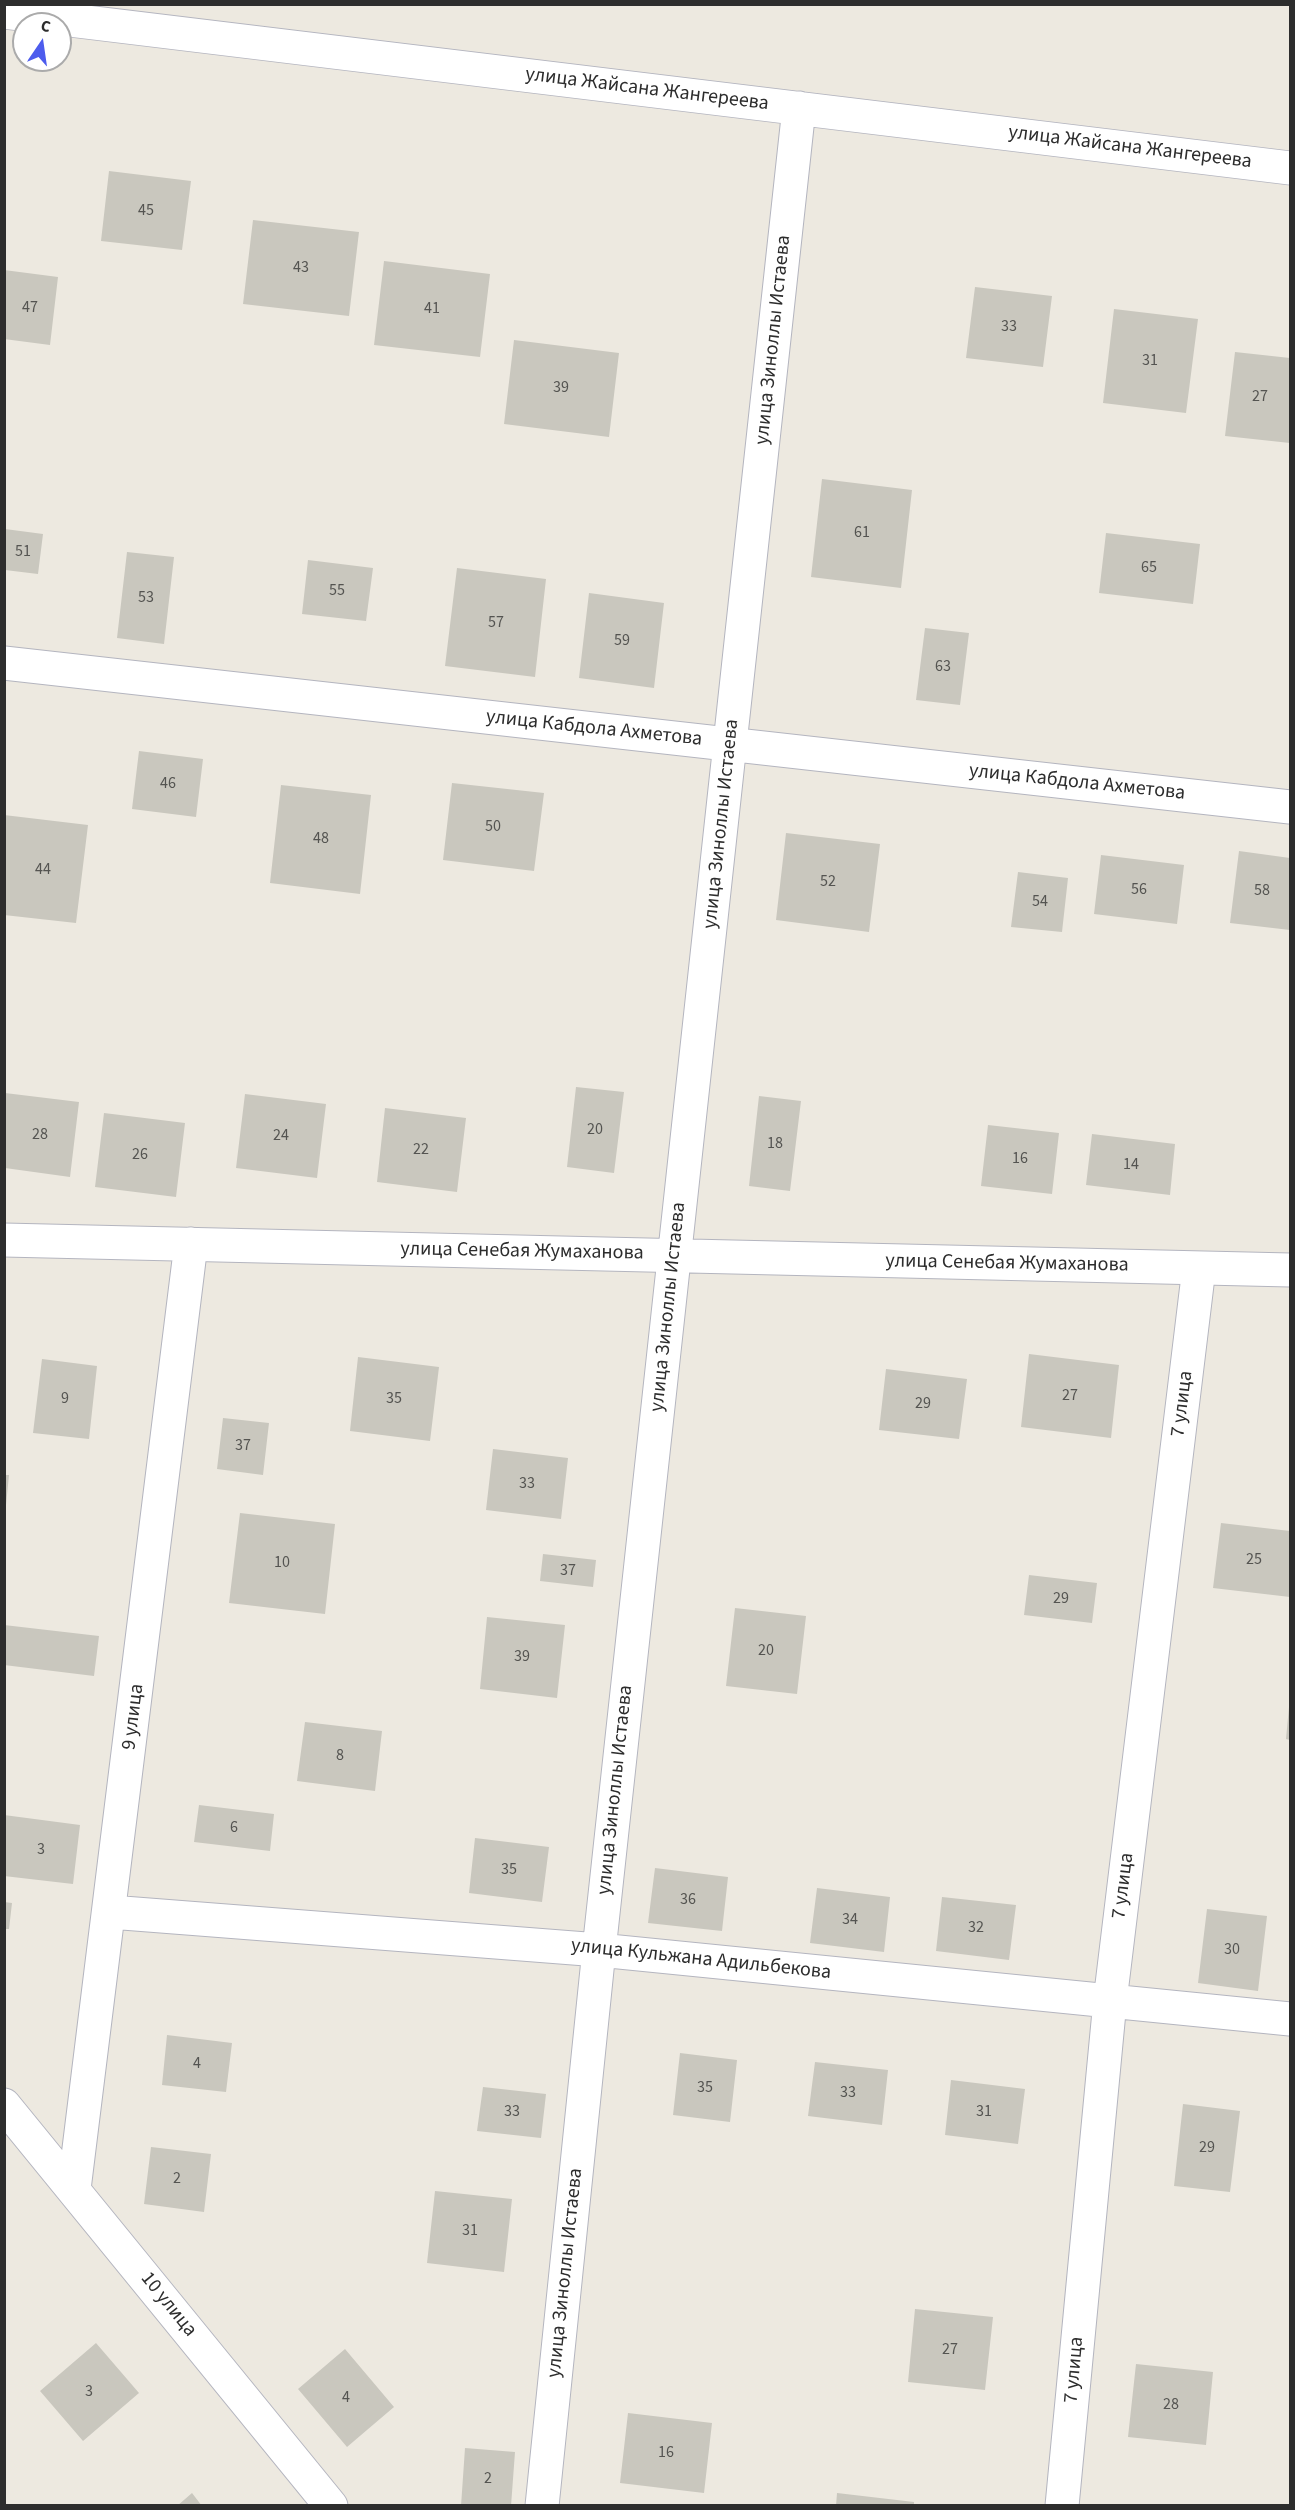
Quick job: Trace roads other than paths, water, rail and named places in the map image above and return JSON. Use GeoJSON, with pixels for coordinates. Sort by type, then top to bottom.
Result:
{"type":"FeatureCollection","features":[{"type":"Feature","properties":{"kind":"street","name":"улица Жайсана Жангереева"},"geometry":{"type":"LineString","coordinates":[[4,12],[1290,168]]}},
{"type":"Feature","properties":{"kind":"street","name":"улица Зиноллы Истаева"},"geometry":{"type":"LineString","coordinates":[[542,2505],[599,1950],[799,108]]}},
{"type":"Feature","properties":{"kind":"street","name":"улица Кабдола Ахметова"},"geometry":{"type":"LineString","coordinates":[[4,663],[1290,807]]}},
{"type":"Feature","properties":{"kind":"street","name":"улица Сенебая Жумаханова"},"geometry":{"type":"LineString","coordinates":[[4,1240],[1290,1270]]}},
{"type":"Feature","properties":{"kind":"street","name":"9 улица"},"geometry":{"type":"LineString","coordinates":[[74,2189],[110,1912],[190,1244]]}},
{"type":"Feature","properties":{"kind":"street","name":"7 улица"},"geometry":{"type":"LineString","coordinates":[[1062,2505],[1110,2001],[1199,1268]]}},
{"type":"Feature","properties":{"kind":"street","name":"улица Кульжана Адильбекова"},"geometry":{"type":"LineString","coordinates":[[110,1912],[599,1950],[1290,2019]]}},
{"type":"Feature","properties":{"kind":"street","name":"10 улица"},"geometry":{"type":"LineString","coordinates":[[4,2105],[331,2505]]}}]}
